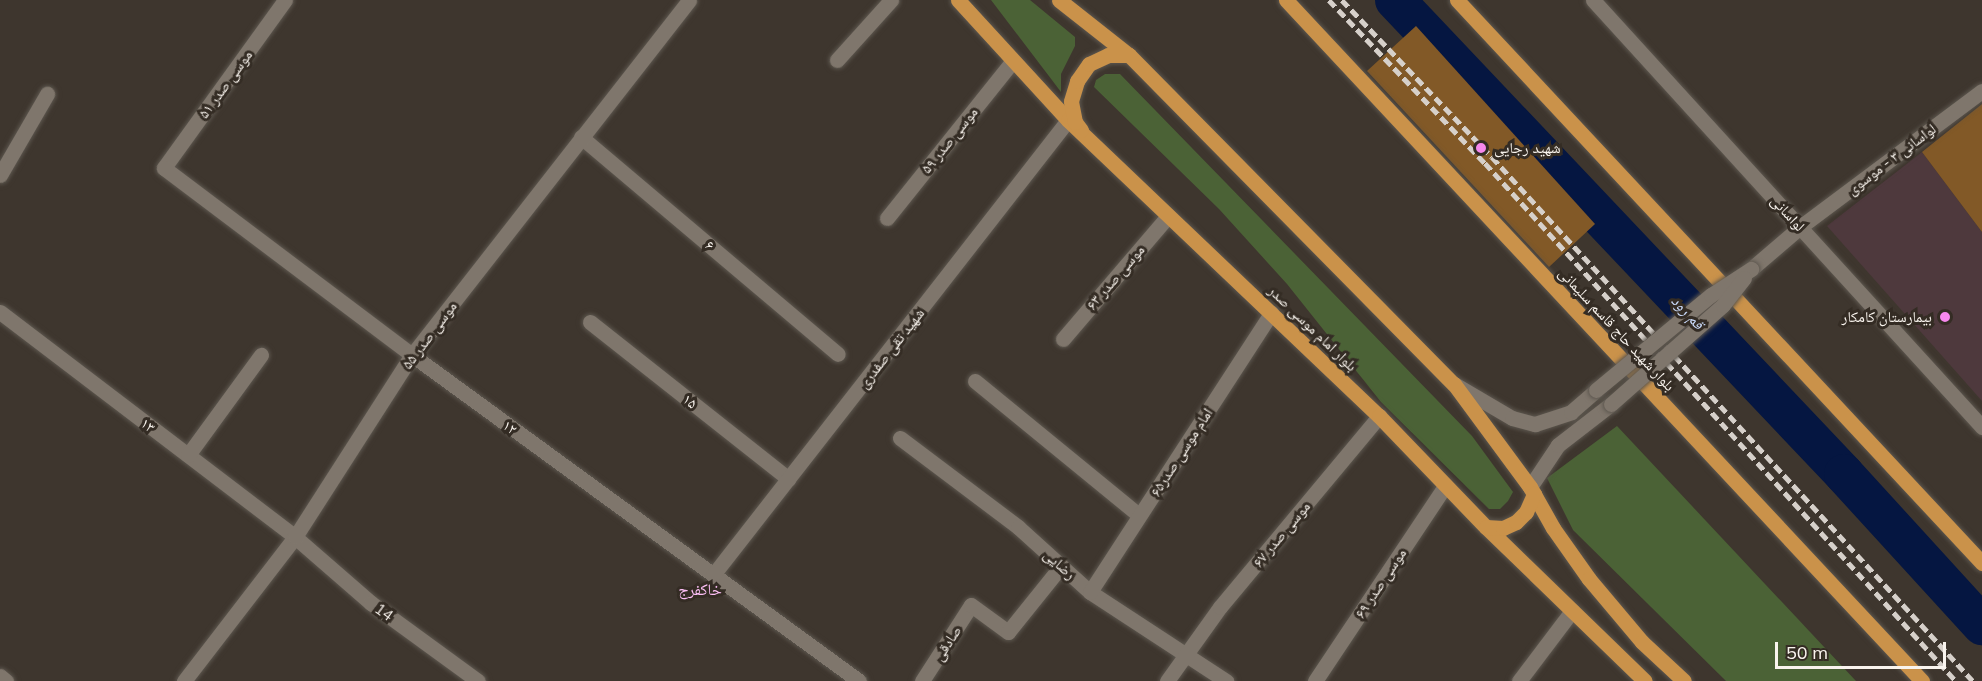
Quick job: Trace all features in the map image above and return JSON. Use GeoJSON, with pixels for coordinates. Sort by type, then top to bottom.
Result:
{"type":"FeatureCollection","features":[{"type":"Feature","properties":{"kind":"main road","name":"بلوار امام موسی صدر"},"geometry":{"type":"LineString","coordinates":[[958,0],[1012,62],[1087,139],[1379,416],[1486,527],[1645,681]]}},
{"type":"Feature","properties":{"kind":"main road"},"geometry":{"type":"LineString","coordinates":[[1059,0],[1129,55],[1454,384],[1532,491],[1552,528],[1589,579],[1642,642],[1684,681]]}},
{"type":"Feature","properties":{"kind":"main road","name":"بلوار شهید حاج قاسم سلیمانی"},"geometry":{"type":"LineString","coordinates":[[1286,0],[1922,681]]}},
{"type":"Feature","properties":{"kind":"main road"},"geometry":{"type":"LineString","coordinates":[[1457,0],[1982,563]]}},
{"type":"Feature","properties":{"kind":"main road"},"geometry":{"type":"LineString","coordinates":[[1087,139],[1075,122],[1071,101],[1077,81],[1089,64],[1108,55],[1129,55]]}},
{"type":"Feature","properties":{"kind":"main road"},"geometry":{"type":"LineString","coordinates":[[1486,527],[1503,528],[1516,522],[1526,512],[1532,491]]}},
{"type":"Feature","properties":{"kind":"street","name":"موسی صدر ۵۱"},"geometry":{"type":"LineString","coordinates":[[164,168],[285,0]]}},
{"type":"Feature","properties":{"kind":"street","name":"موسی صدر ۵۵"},"geometry":{"type":"LineString","coordinates":[[184,681],[295,537],[412,355],[689,0]]}},
{"type":"Feature","properties":{"kind":"street"},"geometry":{"type":"LineString","coordinates":[[837,60],[891,0]]}},
{"type":"Feature","properties":{"kind":"street","name":"لواسانی"},"geometry":{"type":"LineString","coordinates":[[1593,0],[1982,427]]}},
{"type":"Feature","properties":{"kind":"street","name":"موسی صدر ۵۹"},"geometry":{"type":"LineString","coordinates":[[887,218],[1012,62]]}},
{"type":"Feature","properties":{"kind":"street","name":"لواسانی ۳ - موسوی"},"geometry":{"type":"LineString","coordinates":[[1751,269],[1800,226],[1982,91]]}},
{"type":"Feature","properties":{"kind":"street"},"geometry":{"type":"LineString","coordinates":[[0,175],[47,94]]}},
{"type":"Feature","properties":{"kind":"street","name":"شهید تقی صفدری"},"geometry":{"type":"LineString","coordinates":[[713,575],[1068,120]]}},
{"type":"Feature","properties":{"kind":"street","name":"۶"},"geometry":{"type":"LineString","coordinates":[[581,137],[838,354]]}},
{"type":"Feature","properties":{"kind":"street","name":"۱۲"},"geometry":{"type":"LineString","coordinates":[[164,168],[412,355],[859,681]]}},
{"type":"Feature","properties":{"kind":"street","name":"موسی صدر ۶۳"},"geometry":{"type":"LineString","coordinates":[[1063,339],[1168,216]]}},
{"type":"Feature","properties":{"kind":"street"},"geometry":{"type":"LineString","coordinates":[[1454,384],[1512,418],[1535,424],[1571,412],[1711,295],[1751,269]]}},
{"type":"Feature","properties":{"kind":"street"},"geometry":{"type":"LineString","coordinates":[[1532,491],[1558,445],[1611,404],[1723,305],[1751,269]]}},
{"type":"Feature","properties":{"kind":"street","name":"۱۳"},"geometry":{"type":"LineString","coordinates":[[0,312],[295,537]]}},
{"type":"Feature","properties":{"kind":"street","name":"امام موسی صدر۶۵"},"geometry":{"type":"LineString","coordinates":[[1090,592],[1271,314]]}},
{"type":"Feature","properties":{"kind":"street","name":"۱۵"},"geometry":{"type":"LineString","coordinates":[[590,322],[789,479]]}},
{"type":"Feature","properties":{"kind":"street"},"geometry":{"type":"LineString","coordinates":[[188,455],[261,355]]}},
{"type":"Feature","properties":{"kind":"street"},"geometry":{"type":"LineString","coordinates":[[975,381],[1139,515]]}},
{"type":"Feature","properties":{"kind":"street","name":"موسی صدر ۶۷"},"geometry":{"type":"LineString","coordinates":[[1167,681],[1220,607],[1379,416]]}},
{"type":"Feature","properties":{"kind":"street","name":"رضایی"},"geometry":{"type":"LineString","coordinates":[[900,438],[1018,527],[1090,592],[1226,681]]}},
{"type":"Feature","properties":{"kind":"street","name":"موسی صدر ۶۹"},"geometry":{"type":"LineString","coordinates":[[1315,681],[1445,486]]}},
{"type":"Feature","properties":{"kind":"street","name":"14"},"geometry":{"type":"LineString","coordinates":[[295,537],[371,603],[478,681]]}},
{"type":"Feature","properties":{"kind":"street","name":"صادقی"},"geometry":{"type":"LineString","coordinates":[[922,681],[971,605],[1008,632],[1061,566]]}},
{"type":"Feature","properties":{"kind":"street"},"geometry":{"type":"LineString","coordinates":[[1519,681],[1572,611]]}},
{"type":"Feature","properties":{"kind":"street"},"geometry":{"type":"LineString","coordinates":[[0,676],[6,681]]}},
{"type":"Feature","properties":{"kind":"shaded area","name":"بیمارستان کامکار"},"geometry":{"type":"Polygon","coordinates":[[[1922,152],[1982,232],[1982,401],[1827,226],[1922,152]]]}},
{"type":"Feature","properties":{"kind":"green space"},"geometry":{"type":"Polygon","coordinates":[[[991,0],[1030,0],[1075,37],[1075,46],[1061,74],[1061,92],[991,0]]]}},
{"type":"Feature","properties":{"kind":"green space"},"geometry":{"type":"Polygon","coordinates":[[[1105,74],[1120,74],[1472,436],[1513,492],[1500,509],[1489,509],[1381,402],[1287,284],[1219,209],[1094,87],[1096,80],[1105,74]]]}},
{"type":"Feature","properties":{"kind":"green space"},"geometry":{"type":"Polygon","coordinates":[[[1617,426],[1856,681],[1726,681],[1573,530],[1547,478],[1617,426]]]}},
{"type":"Feature","properties":{"kind":"building","name":"شهید رجایی"},"geometry":{"type":"Polygon","coordinates":[[[1416,26],[1595,224],[1549,267],[1367,71],[1416,26]]]}},
{"type":"Feature","properties":{"kind":"building"},"geometry":{"type":"Polygon","coordinates":[[[1982,104],[1982,232],[1922,152],[1982,104]]]}},
{"type":"Feature","properties":{"kind":"waterway","name":"قم رود"},"geometry":{"type":"LineString","coordinates":[[1395,0],[1844,474],[1982,625]]}},
{"type":"Feature","properties":{"kind":"railway"},"geometry":{"type":"LineString","coordinates":[[1329,0],[1485,163],[1956,681]]}},
{"type":"Feature","properties":{"kind":"railway"},"geometry":{"type":"LineString","coordinates":[[1342,0],[1492,157],[1973,681]]}},
{"type":"Feature","properties":{"kind":"place","name":"شهید رجایی"},"geometry":{"type":"Point","coordinates":[1481,148]}},
{"type":"Feature","properties":{"kind":"place","name":"بیمارستان کامکار"},"geometry":{"type":"Point","coordinates":[1945,317]}},
{"type":"Feature","properties":{"kind":"district","name":"خاکفرج"},"geometry":{"type":"Point","coordinates":[700,589]}}]}
